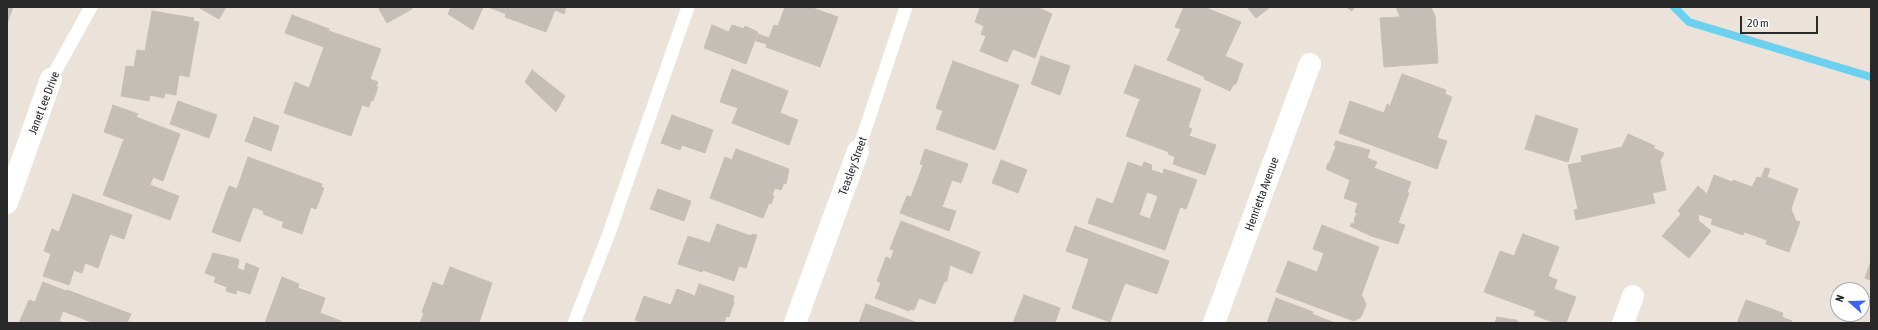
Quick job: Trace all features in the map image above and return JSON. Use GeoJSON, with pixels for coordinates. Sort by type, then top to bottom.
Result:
{"type":"FeatureCollection","features":[{"type":"Feature","properties":{"kind":"street","name":"Henrietta Avenue"},"geometry":{"type":"LineString","coordinates":[[1214,323],[1310,64]]}},
{"type":"Feature","properties":{"kind":"street","name":"Janet Lee Drive"},"geometry":{"type":"LineString","coordinates":[[7,203],[51,79]]}},
{"type":"Feature","properties":{"kind":"street","name":"Teasley Street"},"geometry":{"type":"LineString","coordinates":[[795,323],[858,151]]}},
{"type":"Feature","properties":{"kind":"street"},"geometry":{"type":"LineString","coordinates":[[1623,323],[1633,296]]}},
{"type":"Feature","properties":{"kind":"lane","name":"Janet Lee Drive"},"geometry":{"type":"LineString","coordinates":[[51,79],[91,7]]}},
{"type":"Feature","properties":{"kind":"lane"},"geometry":{"type":"LineString","coordinates":[[574,323],[610,229],[688,7]]}},
{"type":"Feature","properties":{"kind":"lane","name":"Teasley Street"},"geometry":{"type":"LineString","coordinates":[[858,151],[906,7]]}},
{"type":"Feature","properties":{"kind":"building"},"geometry":{"type":"Polygon","coordinates":[[[7,7],[13,7],[7,24],[7,7]]]}},
{"type":"Feature","properties":{"kind":"building"},"geometry":{"type":"Polygon","coordinates":[[[198,7],[226,7],[219,19],[198,7]]]}},
{"type":"Feature","properties":{"kind":"building"},"geometry":{"type":"Polygon","coordinates":[[[378,7],[411,7],[412,9],[387,23],[378,7]]]}},
{"type":"Feature","properties":{"kind":"building"},"geometry":{"type":"Polygon","coordinates":[[[451,7],[483,7],[473,30],[448,14],[451,7]]]}},
{"type":"Feature","properties":{"kind":"building"},"geometry":{"type":"Polygon","coordinates":[[[488,7],[566,7],[564,14],[555,10],[546,32],[505,17],[506,14],[488,7]]]}},
{"type":"Feature","properties":{"kind":"building"},"geometry":{"type":"Polygon","coordinates":[[[785,7],[810,7],[838,17],[820,67],[766,47],[767,44],[756,41],[758,34],[769,38],[774,25],[778,26],[785,7]]]}},
{"type":"Feature","properties":{"kind":"building"},"geometry":{"type":"Polygon","coordinates":[[[983,7],[1037,7],[1052,14],[1035,58],[1013,49],[1007,62],[980,51],[986,36],[981,34],[984,26],[975,22],[980,8],[983,9],[983,7]]]}},
{"type":"Feature","properties":{"kind":"building"},"geometry":{"type":"Polygon","coordinates":[[[1184,7],[1204,7],[1241,22],[1225,56],[1243,64],[1236,84],[1233,85],[1230,91],[1204,79],[1205,77],[1167,60],[1181,29],[1175,27],[1184,7]]]}},
{"type":"Feature","properties":{"kind":"building"},"geometry":{"type":"Polygon","coordinates":[[[1247,7],[1270,7],[1256,18],[1247,7]]]}},
{"type":"Feature","properties":{"kind":"building"},"geometry":{"type":"Polygon","coordinates":[[[1346,7],[1355,7],[1352,11],[1346,7]]]}},
{"type":"Feature","properties":{"kind":"building"},"geometry":{"type":"Polygon","coordinates":[[[1396,7],[1431,7],[1435,16],[1438,63],[1384,67],[1380,18],[1400,17],[1396,7]]]}},
{"type":"Feature","properties":{"kind":"building"},"geometry":{"type":"Polygon","coordinates":[[[152,11],[194,18],[193,21],[199,22],[189,77],[179,75],[176,95],[165,93],[164,98],[150,95],[149,101],[121,96],[126,66],[134,67],[137,50],[145,51],[152,11]]]}},
{"type":"Feature","properties":{"kind":"building"},"geometry":{"type":"Polygon","coordinates":[[[292,15],[329,29],[329,31],[381,49],[370,79],[378,82],[376,86],[378,87],[369,107],[362,105],[351,136],[284,113],[295,82],[309,88],[324,47],[285,33],[292,15]]]}},
{"type":"Feature","properties":{"kind":"building"},"geometry":{"type":"Polygon","coordinates":[[[712,25],[729,32],[732,25],[744,29],[745,26],[758,32],[746,64],[704,48],[712,25]]]}},
{"type":"Feature","properties":{"kind":"building"},"geometry":{"type":"Polygon","coordinates":[[[1041,56],[1070,66],[1060,95],[1031,84],[1041,56]]]}},
{"type":"Feature","properties":{"kind":"building"},"geometry":{"type":"Polygon","coordinates":[[[953,61],[1019,85],[995,150],[936,129],[943,111],[936,108],[953,61]]]}},
{"type":"Feature","properties":{"kind":"building"},"geometry":{"type":"Polygon","coordinates":[[[1135,65],[1201,89],[1188,127],[1192,129],[1189,136],[1216,145],[1205,175],[1173,164],[1175,157],[1168,154],[1169,152],[1126,136],[1140,99],[1124,93],[1135,65]]]}},
{"type":"Feature","properties":{"kind":"building"},"geometry":{"type":"Polygon","coordinates":[[[732,69],[788,91],[780,113],[798,120],[789,145],[732,123],[738,108],[720,102],[732,69]]]}},
{"type":"Feature","properties":{"kind":"building"},"geometry":{"type":"Polygon","coordinates":[[[532,70],[565,96],[556,112],[525,82],[532,70]]]}},
{"type":"Feature","properties":{"kind":"building"},"geometry":{"type":"Polygon","coordinates":[[[1402,74],[1446,90],[1445,94],[1452,97],[1437,138],[1447,141],[1437,169],[1339,133],[1350,101],[1384,113],[1387,104],[1390,106],[1402,74]]]}},
{"type":"Feature","properties":{"kind":"building"},"geometry":{"type":"Polygon","coordinates":[[[178,101],[217,115],[209,138],[170,124],[178,101]]]}},
{"type":"Feature","properties":{"kind":"building"},"geometry":{"type":"Polygon","coordinates":[[[113,105],[138,114],[136,117],[180,134],[163,181],[153,177],[150,185],[179,196],[170,220],[103,195],[124,139],[104,132],[113,105]]]}},
{"type":"Feature","properties":{"kind":"building"},"geometry":{"type":"Polygon","coordinates":[[[672,115],[713,130],[705,153],[682,145],[680,150],[661,143],[672,115]]]}},
{"type":"Feature","properties":{"kind":"building"},"geometry":{"type":"Polygon","coordinates":[[[1536,115],[1578,129],[1568,162],[1525,149],[1536,115]]]}},
{"type":"Feature","properties":{"kind":"building"},"geometry":{"type":"Polygon","coordinates":[[[254,117],[279,126],[271,151],[245,141],[254,117]]]}},
{"type":"Feature","properties":{"kind":"building"},"geometry":{"type":"Polygon","coordinates":[[[1628,134],[1655,146],[1653,148],[1664,153],[1660,161],[1666,190],[1652,193],[1655,203],[1576,220],[1574,210],[1578,209],[1568,165],[1582,162],[1581,156],[1622,147],[1628,134]]]}},
{"type":"Feature","properties":{"kind":"building"},"geometry":{"type":"Polygon","coordinates":[[[1336,141],[1370,150],[1367,158],[1377,162],[1374,168],[1411,182],[1407,192],[1409,193],[1398,223],[1405,225],[1398,244],[1371,236],[1350,226],[1352,223],[1354,224],[1357,213],[1355,212],[1358,203],[1344,198],[1350,180],[1326,169],[1336,146],[1334,145],[1336,141]]]}},
{"type":"Feature","properties":{"kind":"building"},"geometry":{"type":"Polygon","coordinates":[[[736,149],[789,169],[786,184],[784,183],[781,190],[775,188],[772,195],[774,196],[771,204],[769,203],[763,218],[710,198],[725,157],[732,160],[736,149]]]}},
{"type":"Feature","properties":{"kind":"building"},"geometry":{"type":"Polygon","coordinates":[[[925,149],[968,164],[961,183],[952,180],[942,207],[956,211],[949,231],[900,213],[907,196],[911,197],[923,165],[920,164],[925,149]]]}},
{"type":"Feature","properties":{"kind":"building"},"geometry":{"type":"Polygon","coordinates":[[[248,157],[322,184],[321,187],[324,188],[316,209],[311,207],[302,234],[282,227],[284,222],[263,214],[264,211],[253,207],[240,242],[212,232],[229,186],[237,189],[248,157]]]}},
{"type":"Feature","properties":{"kind":"building"},"geometry":{"type":"Polygon","coordinates":[[[1001,160],[1027,170],[1018,193],[992,183],[1001,160]]]}},
{"type":"Feature","properties":{"kind":"building"},"geometry":{"type":"Polygon","coordinates":[[[1128,162],[1142,167],[1144,162],[1152,165],[1151,170],[1163,174],[1164,169],[1197,180],[1186,209],[1180,207],[1165,250],[1088,223],[1097,198],[1113,204],[1128,162]],[[1147,192],[1139,215],[1150,219],[1158,196],[1147,192]]]}},
{"type":"Feature","properties":{"kind":"building"},"geometry":{"type":"Polygon","coordinates":[[[1765,168],[1770,169],[1767,177],[1798,189],[1791,209],[1796,221],[1800,222],[1789,252],[1766,244],[1767,240],[1744,232],[1743,235],[1711,224],[1713,219],[1698,214],[1699,221],[1711,231],[1689,258],[1662,236],[1681,214],[1678,211],[1698,186],[1707,194],[1714,175],[1732,182],[1733,180],[1752,187],[1757,177],[1761,178],[1765,168]]]}},
{"type":"Feature","properties":{"kind":"building"},"geometry":{"type":"Polygon","coordinates":[[[658,189],[691,201],[684,221],[650,209],[658,189]]]}},
{"type":"Feature","properties":{"kind":"building"},"geometry":{"type":"Polygon","coordinates":[[[73,194],[132,215],[124,239],[110,234],[98,268],[85,263],[82,273],[74,270],[69,285],[43,276],[51,254],[44,251],[52,229],[59,232],[73,194]]]}},
{"type":"Feature","properties":{"kind":"building"},"geometry":{"type":"Polygon","coordinates":[[[901,221],[980,252],[972,274],[950,265],[947,281],[944,282],[935,304],[919,298],[914,310],[910,309],[909,311],[875,298],[881,283],[877,281],[886,257],[891,259],[894,250],[890,249],[901,221]]]}},
{"type":"Feature","properties":{"kind":"building"},"geometry":{"type":"Polygon","coordinates":[[[717,224],[751,236],[752,234],[757,235],[746,268],[739,266],[734,281],[703,270],[702,272],[678,264],[688,236],[710,243],[717,224]]]}},
{"type":"Feature","properties":{"kind":"building"},"geometry":{"type":"Polygon","coordinates":[[[1322,225],[1379,247],[1361,296],[1363,297],[1366,305],[1361,317],[1354,321],[1276,292],[1288,261],[1317,272],[1324,253],[1313,249],[1322,225]]]}},
{"type":"Feature","properties":{"kind":"building"},"geometry":{"type":"Polygon","coordinates":[[[1075,226],[1169,261],[1157,294],[1125,283],[1110,322],[1072,308],[1089,259],[1066,251],[1075,226]]]}},
{"type":"Feature","properties":{"kind":"building"},"geometry":{"type":"Polygon","coordinates":[[[1523,234],[1559,247],[1548,276],[1557,280],[1554,289],[1576,297],[1566,323],[1555,323],[1534,315],[1536,311],[1484,292],[1500,251],[1514,256],[1523,234]]]}},
{"type":"Feature","properties":{"kind":"building"},"geometry":{"type":"Polygon","coordinates":[[[213,253],[238,259],[239,262],[237,268],[244,271],[246,263],[259,268],[250,294],[237,290],[236,294],[226,291],[227,287],[214,282],[216,277],[205,273],[213,253]]]}},
{"type":"Feature","properties":{"kind":"building"},"geometry":{"type":"Polygon","coordinates":[[[1871,261],[1871,280],[1865,278],[1871,261]]]}},
{"type":"Feature","properties":{"kind":"building"},"geometry":{"type":"Polygon","coordinates":[[[450,267],[492,283],[479,323],[420,323],[424,313],[422,312],[433,282],[443,286],[450,267]]]}},
{"type":"Feature","properties":{"kind":"building"},"geometry":{"type":"Polygon","coordinates":[[[282,277],[299,284],[298,288],[325,298],[320,313],[341,321],[340,323],[265,323],[282,277]]]}},
{"type":"Feature","properties":{"kind":"building"},"geometry":{"type":"Polygon","coordinates":[[[43,282],[131,314],[127,323],[94,323],[63,311],[59,321],[64,323],[19,323],[29,300],[35,302],[43,282]]]}},
{"type":"Feature","properties":{"kind":"building"},"geometry":{"type":"Polygon","coordinates":[[[699,284],[734,296],[734,302],[729,317],[726,316],[724,323],[644,323],[635,320],[644,296],[671,305],[677,289],[695,296],[699,284]]]}},
{"type":"Feature","properties":{"kind":"building"},"geometry":{"type":"Polygon","coordinates":[[[1024,295],[1060,308],[1055,323],[1013,323],[1024,295]]]}},
{"type":"Feature","properties":{"kind":"building"},"geometry":{"type":"Polygon","coordinates":[[[1276,298],[1313,312],[1312,314],[1335,323],[1267,323],[1276,298]]]}},
{"type":"Feature","properties":{"kind":"building"},"geometry":{"type":"Polygon","coordinates":[[[1746,300],[1783,313],[1782,317],[1792,321],[1791,323],[1737,323],[1746,300]]]}},
{"type":"Feature","properties":{"kind":"building"},"geometry":{"type":"Polygon","coordinates":[[[866,304],[918,323],[859,323],[866,304]]]}},
{"type":"Feature","properties":{"kind":"building"},"geometry":{"type":"Polygon","coordinates":[[[1497,317],[1516,320],[1520,323],[1495,323],[1497,317]]]}},
{"type":"Feature","properties":{"kind":"waterway"},"geometry":{"type":"LineString","coordinates":[[1674,7],[1689,22],[1871,77]]}}]}
